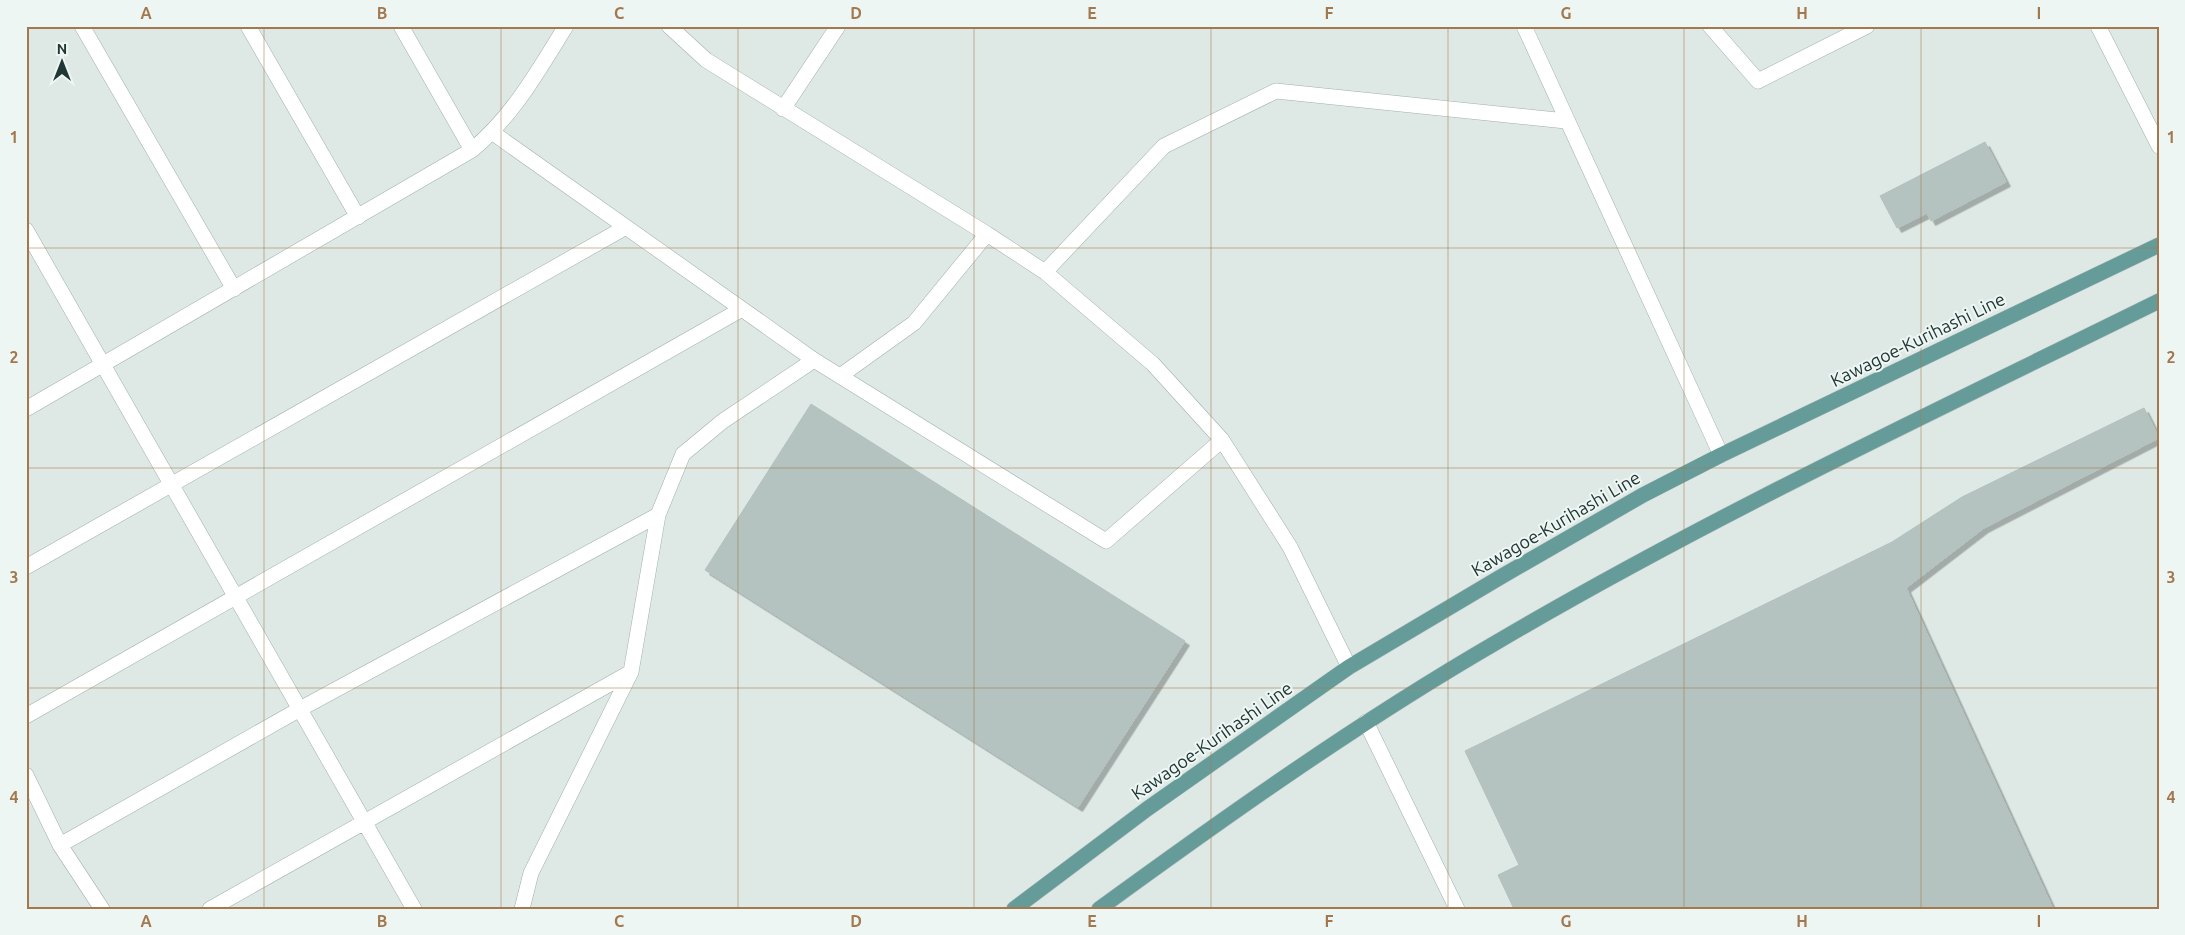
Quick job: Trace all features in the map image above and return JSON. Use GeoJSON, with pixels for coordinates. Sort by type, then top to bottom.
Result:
{"type":"FeatureCollection","features":[{"type":"Feature","properties":{"kind":"main road","name":"Kawagoe-Kurihashi Line"},"geometry":{"type":"LineString","coordinates":[[1014,909],[1146,808],[1349,668],[1504,574],[1643,495],[1722,455],[2159,245]]}},
{"type":"Feature","properties":{"kind":"main road"},"geometry":{"type":"LineString","coordinates":[[1099,909],[1169,858],[1366,722],[1497,642],[1635,564],[1775,490],[2159,301]]}},
{"type":"Feature","properties":{"kind":"street"},"geometry":{"type":"LineString","coordinates":[[82,26],[234,289]]}},
{"type":"Feature","properties":{"kind":"street"},"geometry":{"type":"LineString","coordinates":[[248,26],[358,217]]}},
{"type":"Feature","properties":{"kind":"street"},"geometry":{"type":"LineString","coordinates":[[401,26],[472,150]]}},
{"type":"Feature","properties":{"kind":"street"},"geometry":{"type":"LineString","coordinates":[[26,409],[472,150],[493,133],[526,92],[566,26]]}},
{"type":"Feature","properties":{"kind":"street"},"geometry":{"type":"LineString","coordinates":[[669,26],[706,60],[1045,272],[1153,364],[1222,440],[1290,546],[1349,668]]}},
{"type":"Feature","properties":{"kind":"street"},"geometry":{"type":"LineString","coordinates":[[783,109],[838,26]]}},
{"type":"Feature","properties":{"kind":"street"},"geometry":{"type":"LineString","coordinates":[[1524,26],[1566,121],[1722,455]]}},
{"type":"Feature","properties":{"kind":"street"},"geometry":{"type":"LineString","coordinates":[[1710,26],[1758,81],[1867,26]]}},
{"type":"Feature","properties":{"kind":"street"},"geometry":{"type":"LineString","coordinates":[[2098,26],[2159,146]]}},
{"type":"Feature","properties":{"kind":"street"},"geometry":{"type":"LineString","coordinates":[[1045,272],[1164,146],[1276,91],[1566,121]]}},
{"type":"Feature","properties":{"kind":"street"},"geometry":{"type":"LineString","coordinates":[[493,133],[814,360],[1106,541],[1222,440]]}},
{"type":"Feature","properties":{"kind":"street"},"geometry":{"type":"LineString","coordinates":[[26,567],[626,227]]}},
{"type":"Feature","properties":{"kind":"street"},"geometry":{"type":"LineString","coordinates":[[26,230],[414,909]]}},
{"type":"Feature","properties":{"kind":"street"},"geometry":{"type":"LineString","coordinates":[[840,376],[914,323],[987,234]]}},
{"type":"Feature","properties":{"kind":"street"},"geometry":{"type":"LineString","coordinates":[[26,716],[742,309]]}},
{"type":"Feature","properties":{"kind":"street"},"geometry":{"type":"LineString","coordinates":[[522,909],[531,874],[631,672],[658,515],[683,454],[723,421],[814,360]]}},
{"type":"Feature","properties":{"kind":"street"},"geometry":{"type":"LineString","coordinates":[[60,845],[300,710],[658,515]]}},
{"type":"Feature","properties":{"kind":"street"},"geometry":{"type":"LineString","coordinates":[[210,909],[631,672]]}},
{"type":"Feature","properties":{"kind":"street"},"geometry":{"type":"LineString","coordinates":[[1366,722],[1457,909]]}},
{"type":"Feature","properties":{"kind":"street"},"geometry":{"type":"LineString","coordinates":[[26,775],[60,845],[102,909]]}},
{"type":"Feature","properties":{"kind":"building"},"geometry":{"type":"Polygon","coordinates":[[[1985,142],[2006,182],[1931,221],[1927,213],[1897,228],[1880,196],[1985,142]]]}},
{"type":"Feature","properties":{"kind":"building"},"geometry":{"type":"Polygon","coordinates":[[[811,404],[1185,641],[1078,807],[705,570],[811,404]]]}},
{"type":"Feature","properties":{"kind":"building"},"geometry":{"type":"Polygon","coordinates":[[[2144,408],[2159,438],[1984,528],[1906,588],[2053,909],[1514,909],[1498,875],[1519,865],[1465,751],[1892,542],[1962,497],[2144,408]]]}}]}
